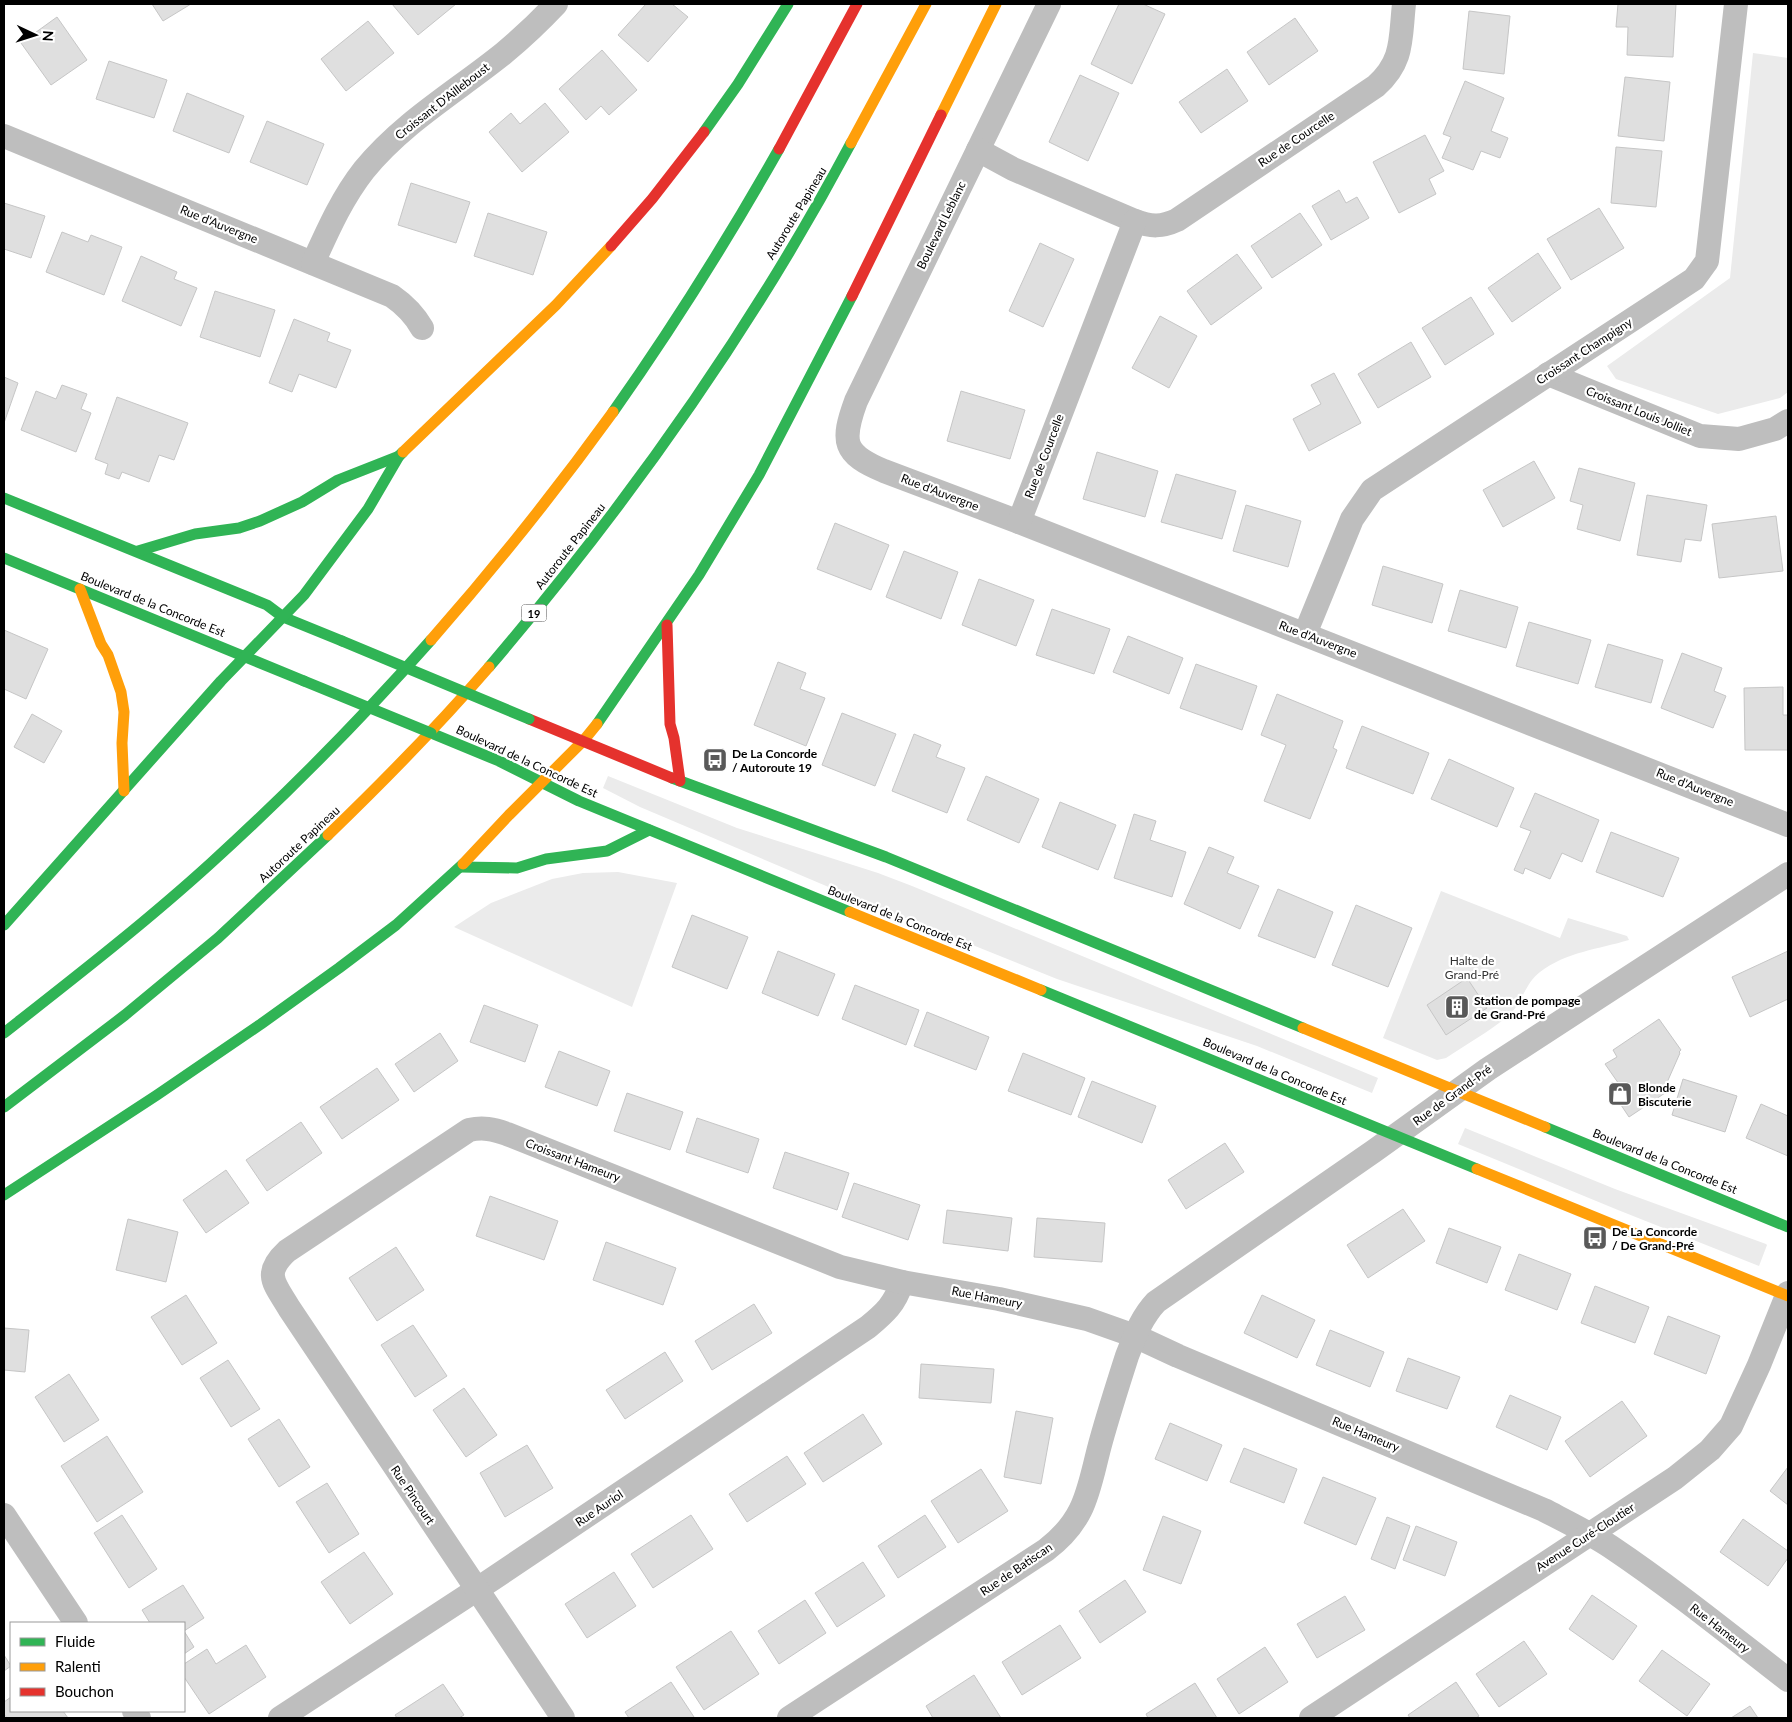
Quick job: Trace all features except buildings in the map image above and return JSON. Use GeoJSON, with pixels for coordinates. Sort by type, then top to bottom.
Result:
{"type":"FeatureCollection","features":[{"type":"Feature","properties":{"kind":"main road"},"geometry":{"type":"LineString","coordinates":[[4,926],[221,681],[304,594],[368,509],[399,456],[556,305],[610,247],[704,131],[768,37],[788,4]]}},
{"type":"Feature","properties":{"kind":"main road"},"geometry":{"type":"LineString","coordinates":[[4,1033],[96,961],[240,837],[358,718],[467,598],[506,552],[599,430],[683,308],[780,147],[857,4]]}},
{"type":"Feature","properties":{"kind":"main road","name":"Autoroute Papineau"},"geometry":{"type":"LineString","coordinates":[[4,1107],[118,1020],[218,938],[294,868],[376,789],[445,718],[548,597],[673,433],[733,342],[824,194],[926,4]]}},
{"type":"Feature","properties":{"kind":"main road"},"geometry":{"type":"LineString","coordinates":[[4,1195],[157,1095],[302,995],[396,925],[461,867],[509,815],[584,740],[604,715],[666,625],[733,521],[784,429],[860,281],[996,4]]}},
{"type":"Feature","properties":{"kind":"main road"},"geometry":{"type":"LineString","coordinates":[[138,551],[195,534],[239,528],[260,521],[302,502],[338,480],[399,456]]}},
{"type":"Feature","properties":{"kind":"main road","name":"Boulevard de la Concorde Est"},"geometry":{"type":"LineString","coordinates":[[4,498],[267,604],[283,617],[530,719],[680,780],[886,857],[1788,1227]]}},
{"type":"Feature","properties":{"kind":"main road","name":"Boulevard de la Concorde Est"},"geometry":{"type":"LineString","coordinates":[[4,558],[493,759],[580,802],[1788,1295]]}},
{"type":"Feature","properties":{"kind":"main road"},"geometry":{"type":"LineString","coordinates":[[80,589],[100,644],[108,655],[122,692],[124,712],[122,743],[124,791]]}},
{"type":"Feature","properties":{"kind":"main road"},"geometry":{"type":"LineString","coordinates":[[666,625],[670,724],[680,780]]}},
{"type":"Feature","properties":{"kind":"main road"},"geometry":{"type":"LineString","coordinates":[[461,867],[517,868],[561,856],[607,851],[649,830]]}},
{"type":"Feature","properties":{"kind":"street","name":"Croissant D'Ailleboust"},"geometry":{"type":"LineString","coordinates":[[313,263],[335,215],[351,187],[382,150],[409,124],[505,53],[556,4]]}},
{"type":"Feature","properties":{"kind":"street","name":"Boulevard Leblanc"},"geometry":{"type":"LineString","coordinates":[[850,450],[848,431],[856,400],[1049,4]]}},
{"type":"Feature","properties":{"kind":"street","name":"Rue de Courcelle"},"geometry":{"type":"LineString","coordinates":[[978,150],[1013,169],[1135,221],[1155,226],[1166,225],[1177,220],[1376,86],[1387,76],[1397,58],[1404,4]]}},
{"type":"Feature","properties":{"kind":"street","name":"Croissant Champigny"},"geometry":{"type":"LineString","coordinates":[[1305,634],[1352,519],[1372,490],[1694,279],[1707,261],[1736,4]]}},
{"type":"Feature","properties":{"kind":"street","name":"Rue d'Auvergne"},"geometry":{"type":"LineString","coordinates":[[4,136],[392,296],[404,304],[422,328]]}},
{"type":"Feature","properties":{"kind":"street","name":"Rue de Courcelle"},"geometry":{"type":"LineString","coordinates":[[1019,522],[1135,221]]}},
{"type":"Feature","properties":{"kind":"street","name":"Croissant Louis Jolliet"},"geometry":{"type":"LineString","coordinates":[[1548,374],[1700,436],[1739,439],[1775,429],[1788,421]]}},
{"type":"Feature","properties":{"kind":"street","name":"Rue d'Auvergne"},"geometry":{"type":"LineString","coordinates":[[850,450],[866,463],[1788,825]]}},
{"type":"Feature","properties":{"kind":"street","name":"Rue de Grand-Pré"},"geometry":{"type":"LineString","coordinates":[[1135,1336],[1145,1315],[1156,1302],[1395,1136],[1492,1066],[1788,874]]}},
{"type":"Feature","properties":{"kind":"street","name":"Croissant Hameury"},"geometry":{"type":"LineString","coordinates":[[273,1268],[276,1261],[286,1251],[469,1130],[482,1128],[507,1134],[840,1266],[902,1282]]}},
{"type":"Feature","properties":{"kind":"street","name":"Rue Pincourt"},"geometry":{"type":"LineString","coordinates":[[273,1268],[272,1274],[275,1283],[289,1308],[563,1718]]}},
{"type":"Feature","properties":{"kind":"street","name":"Rue Hameury"},"geometry":{"type":"LineString","coordinates":[[902,1282],[1046,1308],[1103,1323],[1524,1500],[1589,1534],[1653,1577],[1788,1680]]}},
{"type":"Feature","properties":{"kind":"street","name":"Rue Auriol"},"geometry":{"type":"LineString","coordinates":[[280,1718],[476,1590],[868,1327],[892,1306],[898,1296],[902,1282]]}},
{"type":"Feature","properties":{"kind":"street","name":"Avenue Curé-Cloutier"},"geometry":{"type":"LineString","coordinates":[[1311,1718],[1680,1475],[1702,1458],[1718,1443],[1737,1415],[1788,1295]]}},
{"type":"Feature","properties":{"kind":"street","name":"Rue de Batiscan"},"geometry":{"type":"LineString","coordinates":[[789,1718],[1046,1550],[1065,1534],[1074,1523],[1086,1500],[1114,1395],[1135,1336]]}},
{"type":"Feature","properties":{"kind":"street"},"geometry":{"type":"LineString","coordinates":[[4,1515],[75,1622]]}},
{"type":"Feature","properties":{"kind":"green space"},"geometry":{"type":"Polygon","coordinates":[[[1753,53],[1788,58],[1788,392],[1780,398],[1718,414],[1616,379],[1607,366],[1730,278],[1753,53]]]}},
{"type":"Feature","properties":{"kind":"green space"},"geometry":{"type":"Polygon","coordinates":[[[608,776],[737,828],[878,873],[912,886],[1378,1078],[1372,1093],[1257,1046],[1057,979],[838,891],[640,807],[603,788],[608,776]]]}},
{"type":"Feature","properties":{"kind":"green space"},"geometry":{"type":"Polygon","coordinates":[[[618,872],[677,883],[632,1007],[454,927],[491,903],[552,879],[583,873],[618,872]]]}},
{"type":"Feature","properties":{"kind":"green space","name":"Halte de Grand-Pré"},"geometry":{"type":"Polygon","coordinates":[[[1441,891],[1560,938],[1568,918],[1627,936],[1629,940],[1572,955],[1550,965],[1535,977],[1517,1005],[1502,1021],[1446,1058],[1437,1060],[1383,1038],[1441,891]]]}},
{"type":"Feature","properties":{"kind":"green space"},"geometry":{"type":"Polygon","coordinates":[[[1465,1128],[1615,1189],[1766,1244],[1759,1266],[1458,1144],[1465,1128]]]}},
{"type":"Feature","properties":{"kind":"traffic: fast"},"geometry":{"type":"LineString","coordinates":[[704,132],[738,84],[788,4]]}},
{"type":"Feature","properties":{"kind":"traffic: fast"},"geometry":{"type":"LineString","coordinates":[[489,667],[590,543],[684,415],[772,281],[851,143]]}},
{"type":"Feature","properties":{"kind":"traffic: fast"},"geometry":{"type":"LineString","coordinates":[[613,412],[699,282],[779,149]]}},
{"type":"Feature","properties":{"kind":"traffic: fast"},"geometry":{"type":"LineString","coordinates":[[597,724],[699,575],[759,475],[852,296]]}},
{"type":"Feature","properties":{"kind":"traffic: fast"},"geometry":{"type":"LineString","coordinates":[[4,925],[221,681],[304,595],[368,509],[403,452]]}},
{"type":"Feature","properties":{"kind":"traffic: fast"},"geometry":{"type":"LineString","coordinates":[[138,551],[195,534],[239,528],[260,521],[302,502],[338,480],[399,456]]}},
{"type":"Feature","properties":{"kind":"traffic: fast"},"geometry":{"type":"LineString","coordinates":[[4,498],[267,605],[283,617],[342,641]]}},
{"type":"Feature","properties":{"kind":"traffic: fast"},"geometry":{"type":"LineString","coordinates":[[4,558],[304,681]]}},
{"type":"Feature","properties":{"kind":"traffic: fast"},"geometry":{"type":"LineString","coordinates":[[4,1033],[135,929],[211,863],[324,754],[431,640]]}},
{"type":"Feature","properties":{"kind":"traffic: fast"},"geometry":{"type":"LineString","coordinates":[[342,641],[529,719]]}},
{"type":"Feature","properties":{"kind":"traffic: fast"},"geometry":{"type":"LineString","coordinates":[[304,681],[431,733]]}},
{"type":"Feature","properties":{"kind":"traffic: fast"},"geometry":{"type":"LineString","coordinates":[[431,733],[499,761],[579,801],[850,912]]}},
{"type":"Feature","properties":{"kind":"traffic: fast"},"geometry":{"type":"LineString","coordinates":[[672,778],[886,857],[1303,1028]]}},
{"type":"Feature","properties":{"kind":"traffic: fast"},"geometry":{"type":"LineString","coordinates":[[461,867],[517,868],[546,859],[607,851],[649,830]]}},
{"type":"Feature","properties":{"kind":"traffic: fast"},"geometry":{"type":"LineString","coordinates":[[4,1107],[125,1015],[218,938],[328,835]]}},
{"type":"Feature","properties":{"kind":"traffic: fast"},"geometry":{"type":"LineString","coordinates":[[4,1195],[157,1095],[339,968],[396,925],[463,864]]}},
{"type":"Feature","properties":{"kind":"traffic: fast"},"geometry":{"type":"LineString","coordinates":[[1041,990],[1477,1169]]}},
{"type":"Feature","properties":{"kind":"traffic: fast"},"geometry":{"type":"LineString","coordinates":[[1545,1127],[1788,1227]]}},
{"type":"Feature","properties":{"kind":"traffic: slow"},"geometry":{"type":"LineString","coordinates":[[851,143],[926,4]]}},
{"type":"Feature","properties":{"kind":"traffic: slow"},"geometry":{"type":"LineString","coordinates":[[941,115],[996,4]]}},
{"type":"Feature","properties":{"kind":"traffic: slow"},"geometry":{"type":"LineString","coordinates":[[403,452],[556,305],[611,246]]}},
{"type":"Feature","properties":{"kind":"traffic: slow"},"geometry":{"type":"LineString","coordinates":[[431,640],[525,528],[613,412]]}},
{"type":"Feature","properties":{"kind":"traffic: slow"},"geometry":{"type":"LineString","coordinates":[[80,589],[101,644],[108,655],[121,692],[124,712],[122,743],[124,791]]}},
{"type":"Feature","properties":{"kind":"traffic: slow"},"geometry":{"type":"LineString","coordinates":[[328,835],[410,753],[489,667]]}},
{"type":"Feature","properties":{"kind":"traffic: slow"},"geometry":{"type":"LineString","coordinates":[[463,864],[584,740],[597,724]]}},
{"type":"Feature","properties":{"kind":"traffic: slow"},"geometry":{"type":"LineString","coordinates":[[850,912],[1041,990]]}},
{"type":"Feature","properties":{"kind":"traffic: slow"},"geometry":{"type":"LineString","coordinates":[[1303,1028],[1545,1127]]}},
{"type":"Feature","properties":{"kind":"traffic: slow"},"geometry":{"type":"LineString","coordinates":[[1477,1169],[1788,1296]]}},
{"type":"Feature","properties":{"kind":"traffic: jam"},"geometry":{"type":"LineString","coordinates":[[779,149],[857,4]]}},
{"type":"Feature","properties":{"kind":"traffic: jam"},"geometry":{"type":"LineString","coordinates":[[852,296],[941,115]]}},
{"type":"Feature","properties":{"kind":"traffic: jam"},"geometry":{"type":"LineString","coordinates":[[611,246],[652,199],[704,132]]}},
{"type":"Feature","properties":{"kind":"traffic: jam"},"geometry":{"type":"LineString","coordinates":[[667,625],[670,724],[674,738],[680,781]]}},
{"type":"Feature","properties":{"kind":"traffic: jam"},"geometry":{"type":"LineString","coordinates":[[529,719],[672,778]]}},
{"type":"Feature","properties":{"kind":"place","name":"De La Concorde / Autoroute 19"},"geometry":{"type":"Point","coordinates":[715,760]}},
{"type":"Feature","properties":{"kind":"place","name":"Station de pompage de Grand-Pré"},"geometry":{"type":"Point","coordinates":[1457,1007]}},
{"type":"Feature","properties":{"kind":"place","name":"Blonde Biscuterie"},"geometry":{"type":"Point","coordinates":[1620,1094]}},
{"type":"Feature","properties":{"kind":"place","name":"De La Concorde / De Grand-Pré"},"geometry":{"type":"Point","coordinates":[1595,1238]}}]}
